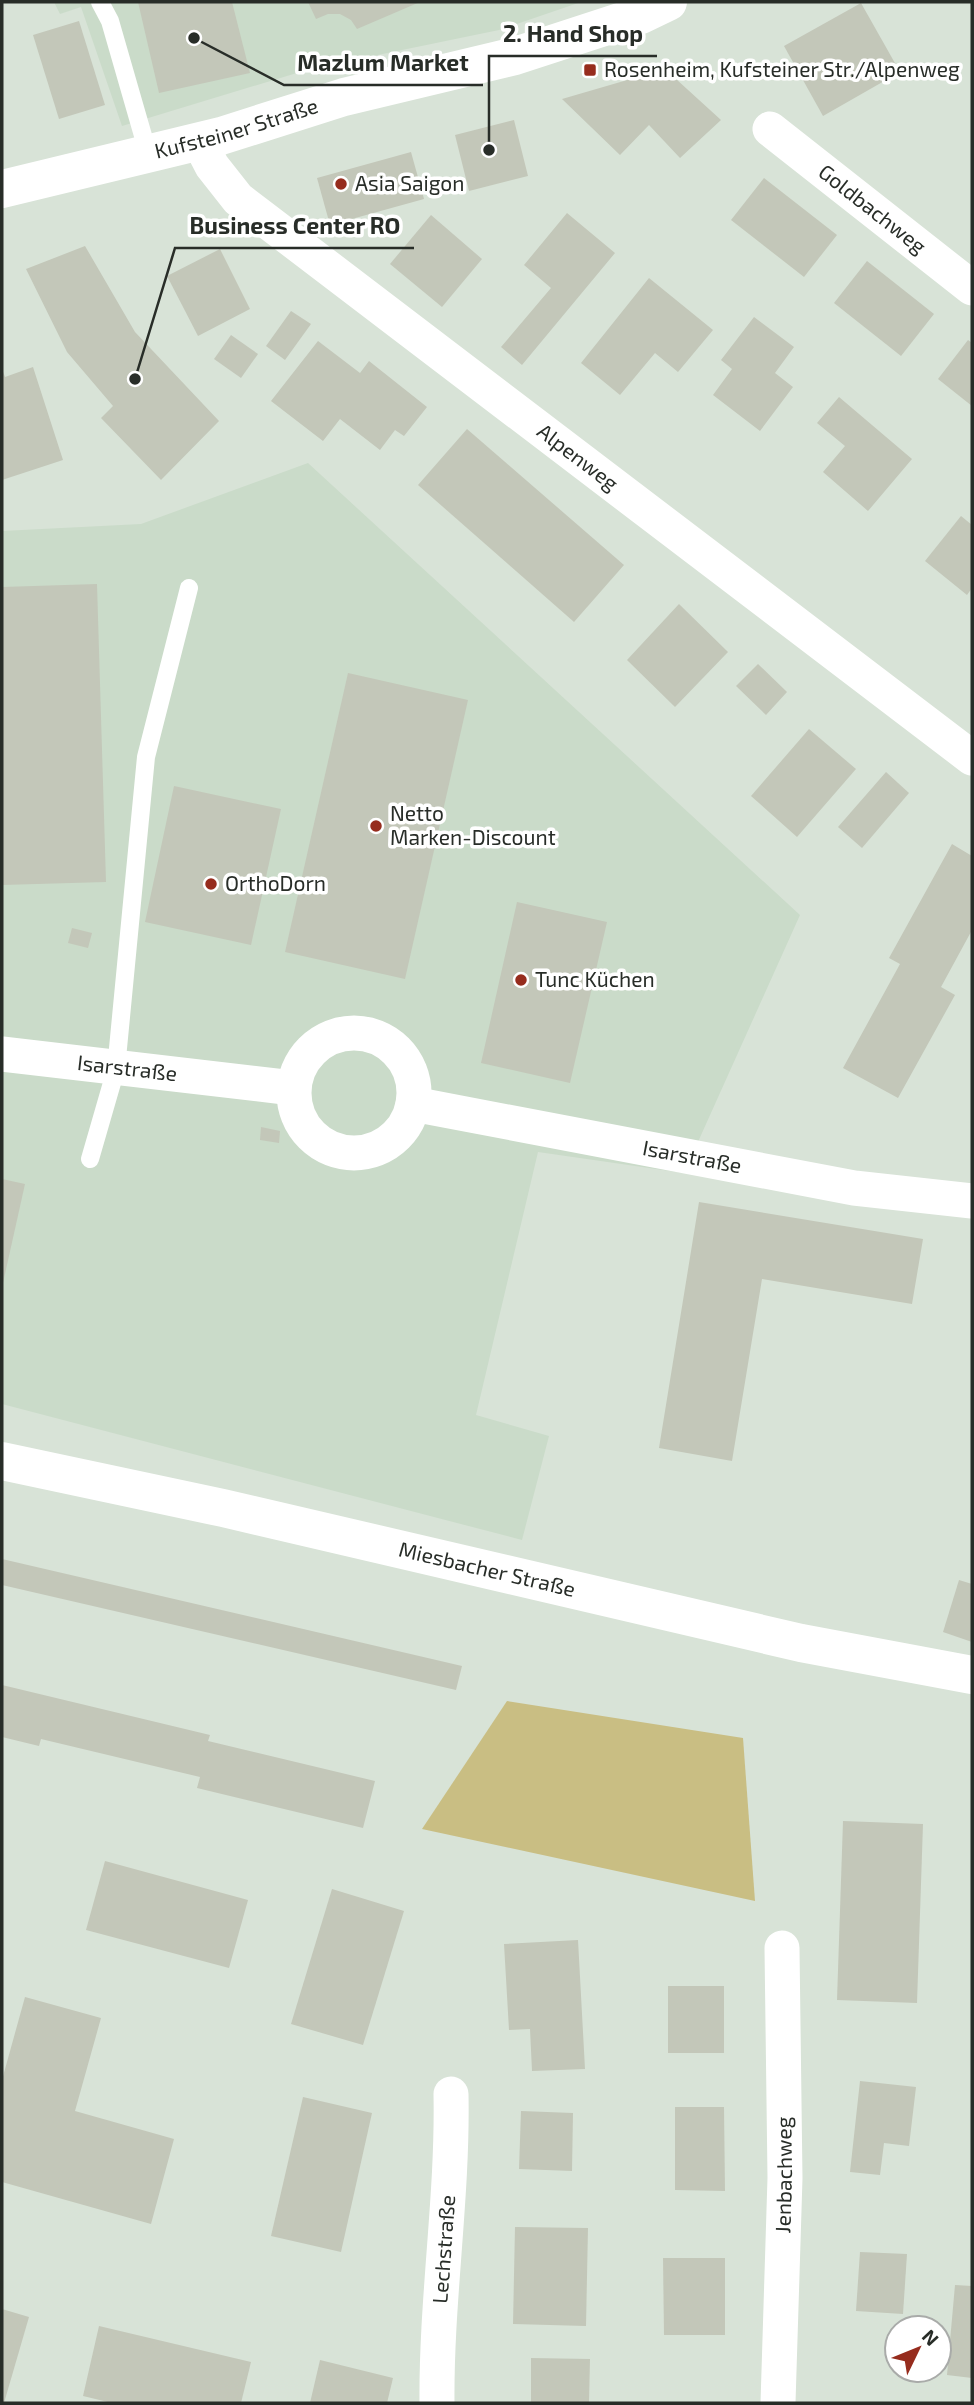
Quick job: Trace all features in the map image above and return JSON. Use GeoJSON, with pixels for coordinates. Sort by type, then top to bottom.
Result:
{"type":"FeatureCollection","features":[{"type":"Feature","properties":{"kind":"main road","name":"Kufsteiner Straße"},"geometry":{"type":"LineString","coordinates":[[2,189],[199,141],[344,97],[516,56],[641,15],[668,2]]}},
{"type":"Feature","properties":{"kind":"main road","name":"Miesbacher Straße"},"geometry":{"type":"LineString","coordinates":[[2,1461],[223,1508],[801,1643],[972,1675]]}},
{"type":"Feature","properties":{"kind":"street","name":"Goldbachweg"},"geometry":{"type":"LineString","coordinates":[[770,129],[972,288]]}},
{"type":"Feature","properties":{"kind":"street","name":"Alpenweg"},"geometry":{"type":"LineString","coordinates":[[199,141],[212,166],[238,199],[972,758]]}},
{"type":"Feature","properties":{"kind":"street"},"geometry":{"type":"LineString","coordinates":[[342,1033],[362,1033],[381,1038],[396,1050],[408,1066],[414,1085],[413,1104],[406,1123],[393,1139],[376,1149],[356,1154],[336,1151],[318,1142],[304,1127],[295,1108],[293,1088],[298,1069],[309,1052],[324,1040],[342,1033]]}},
{"type":"Feature","properties":{"kind":"street","name":"Isarstraße"},"geometry":{"type":"LineString","coordinates":[[2,1055],[293,1088]]}},
{"type":"Feature","properties":{"kind":"street","name":"Isarstraße"},"geometry":{"type":"LineString","coordinates":[[413,1104],[854,1188],[972,1201]]}},
{"type":"Feature","properties":{"kind":"street","name":"Jenbachweg"},"geometry":{"type":"LineString","coordinates":[[778,2403],[785,2178],[782,1948]]}},
{"type":"Feature","properties":{"kind":"street","name":"Lechstraße"},"geometry":{"type":"LineString","coordinates":[[437,2403],[437,2362],[452,2137],[451,2094]]}},
{"type":"Feature","properties":{"kind":"lane"},"geometry":{"type":"LineString","coordinates":[[100,2],[110,21],[148,153]]}},
{"type":"Feature","properties":{"kind":"lane"},"geometry":{"type":"LineString","coordinates":[[90,1159],[116,1069],[146,757],[189,588]]}},
{"type":"Feature","properties":{"kind":"shaded area"},"geometry":{"type":"Polygon","coordinates":[[[54,2],[581,2],[499,30],[310,69],[122,126],[81,7],[60,14],[54,2]]]}},
{"type":"Feature","properties":{"kind":"shaded area"},"geometry":{"type":"Polygon","coordinates":[[[308,463],[800,915],[684,1173],[538,1152],[476,1415],[549,1436],[522,1540],[2,1404],[2,531],[141,524],[308,463]]]}},
{"type":"Feature","properties":{"kind":"shaded area"},"geometry":{"type":"Polygon","coordinates":[[[507,1701],[743,1738],[755,1901],[422,1829],[507,1701]]]}},
{"type":"Feature","properties":{"kind":"building"},"geometry":{"type":"Polygon","coordinates":[[[138,2],[232,2],[250,73],[159,93],[138,2]]]}},
{"type":"Feature","properties":{"kind":"building"},"geometry":{"type":"Polygon","coordinates":[[[308,2],[420,2],[357,29],[351,20],[340,14],[328,14],[316,19],[308,2]]]}},
{"type":"Feature","properties":{"kind":"building"},"geometry":{"type":"Polygon","coordinates":[[[861,3],[900,72],[823,116],[784,46],[861,3]]]}},
{"type":"Feature","properties":{"kind":"building"},"geometry":{"type":"Polygon","coordinates":[[[79,21],[105,105],[59,119],[33,35],[79,21]]]}},
{"type":"Feature","properties":{"kind":"building"},"geometry":{"type":"Polygon","coordinates":[[[665,69],[721,120],[680,158],[649,125],[620,155],[562,99],[665,69]]]}},
{"type":"Feature","properties":{"kind":"building"},"geometry":{"type":"Polygon","coordinates":[[[514,120],[528,176],[469,191],[455,135],[514,120]]]}},
{"type":"Feature","properties":{"kind":"building"},"geometry":{"type":"Polygon","coordinates":[[[411,152],[424,199],[330,225],[317,178],[411,152]]]}},
{"type":"Feature","properties":{"kind":"building"},"geometry":{"type":"Polygon","coordinates":[[[764,178],[837,235],[804,277],[731,220],[764,178]]]}},
{"type":"Feature","properties":{"kind":"building"},"geometry":{"type":"Polygon","coordinates":[[[567,213],[615,253],[522,365],[501,347],[551,288],[524,265],[567,213]]]}},
{"type":"Feature","properties":{"kind":"building"},"geometry":{"type":"Polygon","coordinates":[[[431,215],[482,259],[442,307],[390,264],[431,215]]]}},
{"type":"Feature","properties":{"kind":"building"},"geometry":{"type":"Polygon","coordinates":[[[85,246],[135,332],[219,421],[161,480],[101,418],[113,406],[67,352],[26,269],[85,246]]]}},
{"type":"Feature","properties":{"kind":"building"},"geometry":{"type":"Polygon","coordinates":[[[220,249],[250,309],[198,336],[167,276],[220,249]]]}},
{"type":"Feature","properties":{"kind":"building"},"geometry":{"type":"Polygon","coordinates":[[[867,261],[934,314],[901,356],[834,303],[867,261]]]}},
{"type":"Feature","properties":{"kind":"building"},"geometry":{"type":"Polygon","coordinates":[[[649,278],[713,330],[678,372],[655,353],[620,395],[581,363],[649,278]]]}},
{"type":"Feature","properties":{"kind":"building"},"geometry":{"type":"Polygon","coordinates":[[[291,311],[311,324],[285,360],[266,346],[291,311]]]}},
{"type":"Feature","properties":{"kind":"building"},"geometry":{"type":"Polygon","coordinates":[[[754,317],[794,347],[775,373],[793,387],[760,431],[713,395],[732,369],[721,360],[754,317]]]}},
{"type":"Feature","properties":{"kind":"building"},"geometry":{"type":"Polygon","coordinates":[[[231,335],[258,354],[241,378],[214,359],[231,335]]]}},
{"type":"Feature","properties":{"kind":"building"},"geometry":{"type":"Polygon","coordinates":[[[968,340],[972,343],[972,406],[938,379],[968,340]]]}},
{"type":"Feature","properties":{"kind":"building"},"geometry":{"type":"Polygon","coordinates":[[[318,341],[360,373],[369,361],[427,407],[404,436],[395,430],[380,450],[340,419],[323,441],[271,401],[318,341]]]}},
{"type":"Feature","properties":{"kind":"building"},"geometry":{"type":"Polygon","coordinates":[[[33,367],[63,460],[2,480],[2,369],[5,377],[33,367]]]}},
{"type":"Feature","properties":{"kind":"building"},"geometry":{"type":"Polygon","coordinates":[[[839,397],[912,459],[868,511],[823,472],[845,446],[817,423],[839,397]]]}},
{"type":"Feature","properties":{"kind":"building"},"geometry":{"type":"Polygon","coordinates":[[[467,429],[624,565],[574,622],[418,485],[467,429]]]}},
{"type":"Feature","properties":{"kind":"building"},"geometry":{"type":"Polygon","coordinates":[[[961,516],[972,525],[972,588],[967,595],[925,561],[961,516]]]}},
{"type":"Feature","properties":{"kind":"building"},"geometry":{"type":"Polygon","coordinates":[[[97,584],[106,882],[2,885],[2,587],[97,584]]]}},
{"type":"Feature","properties":{"kind":"building"},"geometry":{"type":"Polygon","coordinates":[[[679,604],[728,652],[675,707],[627,660],[679,604]]]}},
{"type":"Feature","properties":{"kind":"building"},"geometry":{"type":"Polygon","coordinates":[[[758,664],[787,692],[766,715],[736,686],[758,664]]]}},
{"type":"Feature","properties":{"kind":"building","name":"Netto Marken-Discount"},"geometry":{"type":"Polygon","coordinates":[[[348,673],[468,700],[405,979],[285,952],[348,673]]]}},
{"type":"Feature","properties":{"kind":"building"},"geometry":{"type":"Polygon","coordinates":[[[809,729],[856,769],[797,837],[751,796],[809,729]]]}},
{"type":"Feature","properties":{"kind":"building"},"geometry":{"type":"Polygon","coordinates":[[[886,772],[909,793],[862,848],[838,827],[886,772]]]}},
{"type":"Feature","properties":{"kind":"building"},"geometry":{"type":"Polygon","coordinates":[[[174,786],[281,809],[251,945],[145,922],[174,786]]]}},
{"type":"Feature","properties":{"kind":"building"},"geometry":{"type":"Polygon","coordinates":[[[952,844],[972,856],[972,930],[941,987],[955,995],[898,1098],[843,1068],[900,964],[889,958],[952,844]]]}},
{"type":"Feature","properties":{"kind":"building"},"geometry":{"type":"Polygon","coordinates":[[[517,902],[607,922],[570,1083],[481,1063],[517,902]]]}},
{"type":"Feature","properties":{"kind":"building"},"geometry":{"type":"Polygon","coordinates":[[[72,928],[92,933],[88,948],[68,943],[72,928]]]}},
{"type":"Feature","properties":{"kind":"building"},"geometry":{"type":"Polygon","coordinates":[[[261,1127],[280,1131],[279,1143],[260,1140],[261,1127]]]}},
{"type":"Feature","properties":{"kind":"building"},"geometry":{"type":"Polygon","coordinates":[[[2,1179],[25,1184],[3,1283],[2,1283],[2,1179]]]}},
{"type":"Feature","properties":{"kind":"building"},"geometry":{"type":"Polygon","coordinates":[[[699,1202],[923,1239],[912,1304],[762,1279],[732,1461],[659,1448],[699,1202]]]}},
{"type":"Feature","properties":{"kind":"building"},"geometry":{"type":"Polygon","coordinates":[[[2,1559],[462,1666],[456,1690],[2,1585],[2,1559]]]}},
{"type":"Feature","properties":{"kind":"building"},"geometry":{"type":"Polygon","coordinates":[[[959,1580],[972,1584],[972,1642],[943,1632],[959,1580]]]}},
{"type":"Feature","properties":{"kind":"building"},"geometry":{"type":"Polygon","coordinates":[[[2,1685],[210,1735],[208,1741],[375,1781],[363,1828],[197,1788],[200,1777],[41,1739],[39,1746],[2,1737],[2,1685]]]}},
{"type":"Feature","properties":{"kind":"building"},"geometry":{"type":"Polygon","coordinates":[[[843,1821],[923,1824],[917,2003],[837,2000],[843,1821]]]}},
{"type":"Feature","properties":{"kind":"building"},"geometry":{"type":"Polygon","coordinates":[[[105,1861],[248,1900],[229,1968],[86,1930],[105,1861]]]}},
{"type":"Feature","properties":{"kind":"building"},"geometry":{"type":"Polygon","coordinates":[[[332,1889],[404,1911],[363,2045],[291,2024],[332,1889]]]}},
{"type":"Feature","properties":{"kind":"building"},"geometry":{"type":"Polygon","coordinates":[[[578,1940],[585,2069],[532,2071],[530,2029],[509,2030],[504,1944],[578,1940]]]}},
{"type":"Feature","properties":{"kind":"building"},"geometry":{"type":"Polygon","coordinates":[[[668,1986],[724,1986],[724,2053],[668,2053],[668,1986]]]}},
{"type":"Feature","properties":{"kind":"building"},"geometry":{"type":"Polygon","coordinates":[[[25,1997],[101,2018],[75,2111],[174,2139],[151,2224],[2,2182],[2,2080],[25,1997]]]}},
{"type":"Feature","properties":{"kind":"building"},"geometry":{"type":"Polygon","coordinates":[[[860,2081],[916,2087],[909,2146],[884,2143],[880,2175],[850,2172],[860,2081]]]}},
{"type":"Feature","properties":{"kind":"building"},"geometry":{"type":"Polygon","coordinates":[[[303,2097],[372,2113],[341,2252],[271,2236],[303,2097]]]}},
{"type":"Feature","properties":{"kind":"building"},"geometry":{"type":"Polygon","coordinates":[[[675,2107],[724,2107],[725,2191],[675,2190],[675,2107]]]}},
{"type":"Feature","properties":{"kind":"building"},"geometry":{"type":"Polygon","coordinates":[[[521,2111],[573,2113],[572,2171],[519,2169],[521,2111]]]}},
{"type":"Feature","properties":{"kind":"building"},"geometry":{"type":"Polygon","coordinates":[[[515,2227],[588,2228],[586,2326],[513,2324],[515,2227]]]}},
{"type":"Feature","properties":{"kind":"building"},"geometry":{"type":"Polygon","coordinates":[[[860,2252],[907,2254],[903,2314],[856,2311],[860,2252]]]}},
{"type":"Feature","properties":{"kind":"building"},"geometry":{"type":"Polygon","coordinates":[[[663,2258],[725,2258],[725,2335],[664,2335],[663,2258]]]}},
{"type":"Feature","properties":{"kind":"building"},"geometry":{"type":"Polygon","coordinates":[[[955,2285],[972,2286],[972,2378],[953,2376],[955,2285]]]}},
{"type":"Feature","properties":{"kind":"building"},"geometry":{"type":"Polygon","coordinates":[[[2,2309],[29,2317],[4,2403],[2,2403],[2,2309]]]}},
{"type":"Feature","properties":{"kind":"building"},"geometry":{"type":"Polygon","coordinates":[[[99,2326],[251,2362],[241,2403],[112,2403],[83,2396],[99,2326]]]}},
{"type":"Feature","properties":{"kind":"building"},"geometry":{"type":"Polygon","coordinates":[[[531,2358],[590,2359],[589,2403],[531,2403],[531,2358]]]}},
{"type":"Feature","properties":{"kind":"building"},"geometry":{"type":"Polygon","coordinates":[[[320,2360],[393,2378],[387,2403],[310,2403],[320,2360]]]}},
{"type":"Feature","properties":{"kind":"place","name":"Mazlum Market"},"geometry":{"type":"Point","coordinates":[194,38]}},
{"type":"Feature","properties":{"kind":"place","name":"Rosenheim, Kufsteiner Str./Alpenweg"},"geometry":{"type":"Point","coordinates":[590,70]}},
{"type":"Feature","properties":{"kind":"place","name":"2. Hand Shop"},"geometry":{"type":"Point","coordinates":[489,150]}},
{"type":"Feature","properties":{"kind":"place","name":"Asia Saigon"},"geometry":{"type":"Point","coordinates":[341,184]}},
{"type":"Feature","properties":{"kind":"place","name":"Business Center RO"},"geometry":{"type":"Point","coordinates":[135,379]}},
{"type":"Feature","properties":{"kind":"place","name":"Netto Marken-Discount"},"geometry":{"type":"Point","coordinates":[376,826]}},
{"type":"Feature","properties":{"kind":"place","name":"OrthoDorn"},"geometry":{"type":"Point","coordinates":[211,884]}},
{"type":"Feature","properties":{"kind":"place","name":"Tunc Küchen"},"geometry":{"type":"Point","coordinates":[521,980]}}]}
